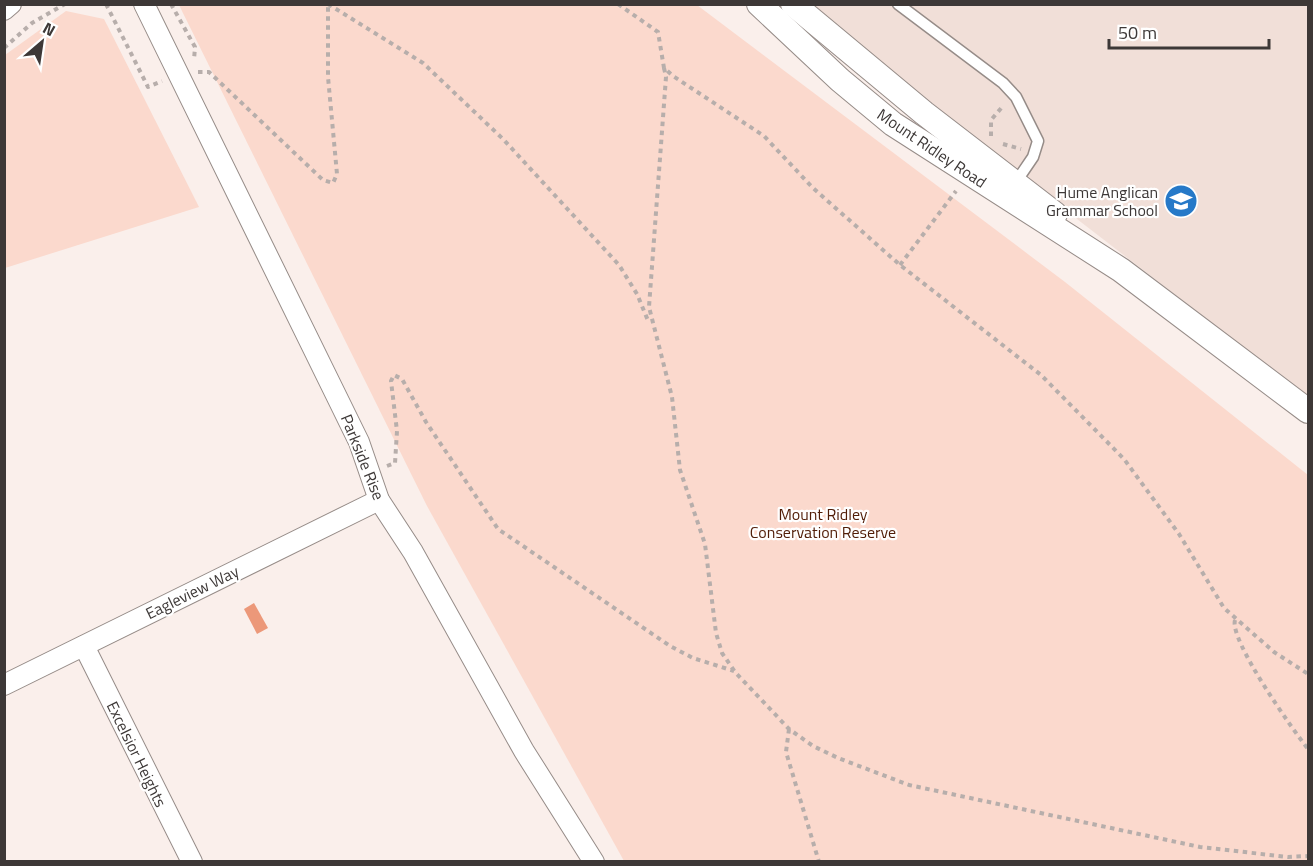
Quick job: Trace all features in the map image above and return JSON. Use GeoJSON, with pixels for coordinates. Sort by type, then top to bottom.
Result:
{"type":"FeatureCollection","features":[{"type":"Feature","properties":{"kind":"street"},"geometry":{"type":"LineString","coordinates":[[4,10],[11,4]]}},
{"type":"Feature","properties":{"kind":"street","name":"Parkside Rise"},"geometry":{"type":"LineString","coordinates":[[144,4],[188,73],[368,465],[379,500],[413,552],[524,751],[594,861]]}},
{"type":"Feature","properties":{"kind":"street","name":"Mount Ridley Road"},"geometry":{"type":"LineString","coordinates":[[759,4],[840,80],[893,124],[1121,270]]}},
{"type":"Feature","properties":{"kind":"street","name":"Mount Ridley Road"},"geometry":{"type":"LineString","coordinates":[[793,4],[924,113],[1016,182],[1121,270],[1304,409]]}},
{"type":"Feature","properties":{"kind":"street","name":"Eagleview Way"},"geometry":{"type":"LineString","coordinates":[[4,685],[379,500]]}},
{"type":"Feature","properties":{"kind":"street","name":"Excelsior Heights"},"geometry":{"type":"LineString","coordinates":[[84,646],[192,861]]}},
{"type":"Feature","properties":{"kind":"lane"},"geometry":{"type":"LineString","coordinates":[[898,4],[1016,96],[1038,141],[1033,158],[1016,182]]}},
{"type":"Feature","properties":{"kind":"path"},"geometry":{"type":"LineString","coordinates":[[4,48],[32,23],[65,4]]}},
{"type":"Feature","properties":{"kind":"path"},"geometry":{"type":"LineString","coordinates":[[91,4],[99,4]]}},
{"type":"Feature","properties":{"kind":"path"},"geometry":{"type":"LineString","coordinates":[[106,4],[148,87],[188,73],[209,72],[322,180],[333,183],[337,178],[328,77],[328,4]]}},
{"type":"Feature","properties":{"kind":"path"},"geometry":{"type":"LineString","coordinates":[[171,4],[195,47],[193,65],[188,73]]}},
{"type":"Feature","properties":{"kind":"path"},"geometry":{"type":"LineString","coordinates":[[328,4],[423,63],[503,139],[619,265],[637,294],[652,329],[672,397],[680,470],[705,544],[716,633],[722,653],[735,672],[789,729],[813,746],[857,766],[951,796],[1084,820],[1200,847],[1288,858],[1308,856]]}},
{"type":"Feature","properties":{"kind":"path"},"geometry":{"type":"LineString","coordinates":[[618,4],[658,32],[666,78],[649,307],[652,329]]}},
{"type":"Feature","properties":{"kind":"path"},"geometry":{"type":"LineString","coordinates":[[664,68],[723,111],[764,136],[807,183],[892,257],[1048,382],[1125,459],[1179,534],[1224,608],[1274,652],[1308,674]]}},
{"type":"Feature","properties":{"kind":"path"},"geometry":{"type":"LineString","coordinates":[[993,142],[1018,146],[1033,158]]}},
{"type":"Feature","properties":{"kind":"path"},"geometry":{"type":"LineString","coordinates":[[368,465],[385,467],[395,463],[397,431],[391,381],[394,375],[398,376],[476,500],[498,529],[670,646],[693,658],[735,672]]}},
{"type":"Feature","properties":{"kind":"path"},"geometry":{"type":"LineString","coordinates":[[1235,620],[1236,634],[1250,660],[1277,706],[1308,749]]}},
{"type":"Feature","properties":{"kind":"path"},"geometry":{"type":"LineString","coordinates":[[789,729],[786,752],[819,861]]}},
{"type":"Feature","properties":{"kind":"shaded area","name":"Hume Anglican Grammar School"},"geometry":{"type":"Polygon","coordinates":[[[799,5],[1308,5],[1308,397],[799,5]]]}},
{"type":"Feature","properties":{"kind":"shaded area"},"geometry":{"type":"Polygon","coordinates":[[[254,603],[268,628],[257,634],[244,609],[254,603]]]}},
{"type":"Feature","properties":{"kind":"green space","name":"Mount Ridley Conservation Reserve"},"geometry":{"type":"Polygon","coordinates":[[[179,5],[697,5],[1065,282],[1308,475],[1308,861],[624,861],[427,506],[179,5]]]}},
{"type":"Feature","properties":{"kind":"green space"},"geometry":{"type":"Polygon","coordinates":[[[66,11],[104,19],[199,207],[5,268],[5,55],[66,11]]]}},
{"type":"Feature","properties":{"kind":"place","name":"Hume Anglican Grammar School"},"geometry":{"type":"Point","coordinates":[1181,201]}}]}
